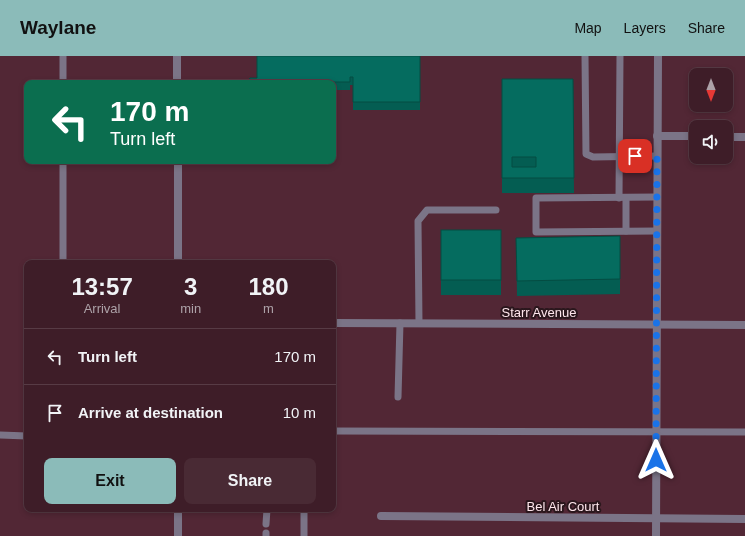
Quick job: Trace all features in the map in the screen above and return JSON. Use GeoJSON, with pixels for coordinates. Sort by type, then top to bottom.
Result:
{"type":"FeatureCollection","features":[{"type":"Feature","properties":{"kind":"street"},"geometry":{"type":"LineString","coordinates":[[177,56],[177,80]]}},
{"type":"Feature","properties":{"kind":"street"},"geometry":{"type":"LineString","coordinates":[[656,536],[658,56]]}},
{"type":"Feature","properties":{"kind":"street"},"geometry":{"type":"LineString","coordinates":[[657,136],[689,136]]}},
{"type":"Feature","properties":{"kind":"street"},"geometry":{"type":"LineString","coordinates":[[733,137],[745,137]]}},
{"type":"Feature","properties":{"kind":"street"},"geometry":{"type":"LineString","coordinates":[[178,164],[178,260]]}},
{"type":"Feature","properties":{"kind":"street","name":"Starr Avenue"},"geometry":{"type":"LineString","coordinates":[[336,323],[745,325]]}},
{"type":"Feature","properties":{"kind":"street"},"geometry":{"type":"LineString","coordinates":[[178,512],[178,536]]}},
{"type":"Feature","properties":{"kind":"street","name":"Bel Air Court"},"geometry":{"type":"LineString","coordinates":[[381,516],[745,519]]}},
{"type":"Feature","properties":{"kind":"lane"},"geometry":{"type":"LineString","coordinates":[[63,56],[63,80]]}},
{"type":"Feature","properties":{"kind":"lane"},"geometry":{"type":"LineString","coordinates":[[585,56],[586,154],[593,157],[657,156]]}},
{"type":"Feature","properties":{"kind":"lane"},"geometry":{"type":"LineString","coordinates":[[620,56],[619,156],[626,231]]}},
{"type":"Feature","properties":{"kind":"lane"},"geometry":{"type":"LineString","coordinates":[[63,164],[63,260]]}},
{"type":"Feature","properties":{"kind":"lane"},"geometry":{"type":"LineString","coordinates":[[657,197],[536,198],[536,232],[657,231]]}},
{"type":"Feature","properties":{"kind":"lane"},"geometry":{"type":"LineString","coordinates":[[419,323],[418,221],[421,215],[427,210],[496,210]]}},
{"type":"Feature","properties":{"kind":"lane"},"geometry":{"type":"LineString","coordinates":[[398,397],[400,323]]}},
{"type":"Feature","properties":{"kind":"lane"},"geometry":{"type":"LineString","coordinates":[[336,431],[745,432]]}},
{"type":"Feature","properties":{"kind":"lane"},"geometry":{"type":"LineString","coordinates":[[0,435],[24,436]]}},
{"type":"Feature","properties":{"kind":"lane"},"geometry":{"type":"LineString","coordinates":[[266,524],[267,512]]}},
{"type":"Feature","properties":{"kind":"lane"},"geometry":{"type":"LineString","coordinates":[[304,512],[304,536]]}},
{"type":"Feature","properties":{"kind":"building"},"geometry":{"type":"Polygon","coordinates":[[[257,56],[420,56],[420,102],[353,102],[353,77],[350,77],[350,82],[336,82],[336,80],[249,80],[250,78],[257,78],[257,56]]]}},
{"type":"Feature","properties":{"kind":"building"},"geometry":{"type":"Polygon","coordinates":[[[502,79],[573,79],[574,178],[502,178],[502,79]],[[512,157],[512,167],[536,167],[536,157],[512,157]]]}},
{"type":"Feature","properties":{"kind":"building"},"geometry":{"type":"Polygon","coordinates":[[[441,230],[501,230],[501,280],[441,280],[441,230]]]}},
{"type":"Feature","properties":{"kind":"building"},"geometry":{"type":"Polygon","coordinates":[[[620,236],[620,279],[517,281],[516,238],[620,236]]]}},
{"type":"Feature","properties":{"kind":"route"},"geometry":{"type":"LineString","coordinates":[[635,156],[657,156],[656,460]]}}]}
